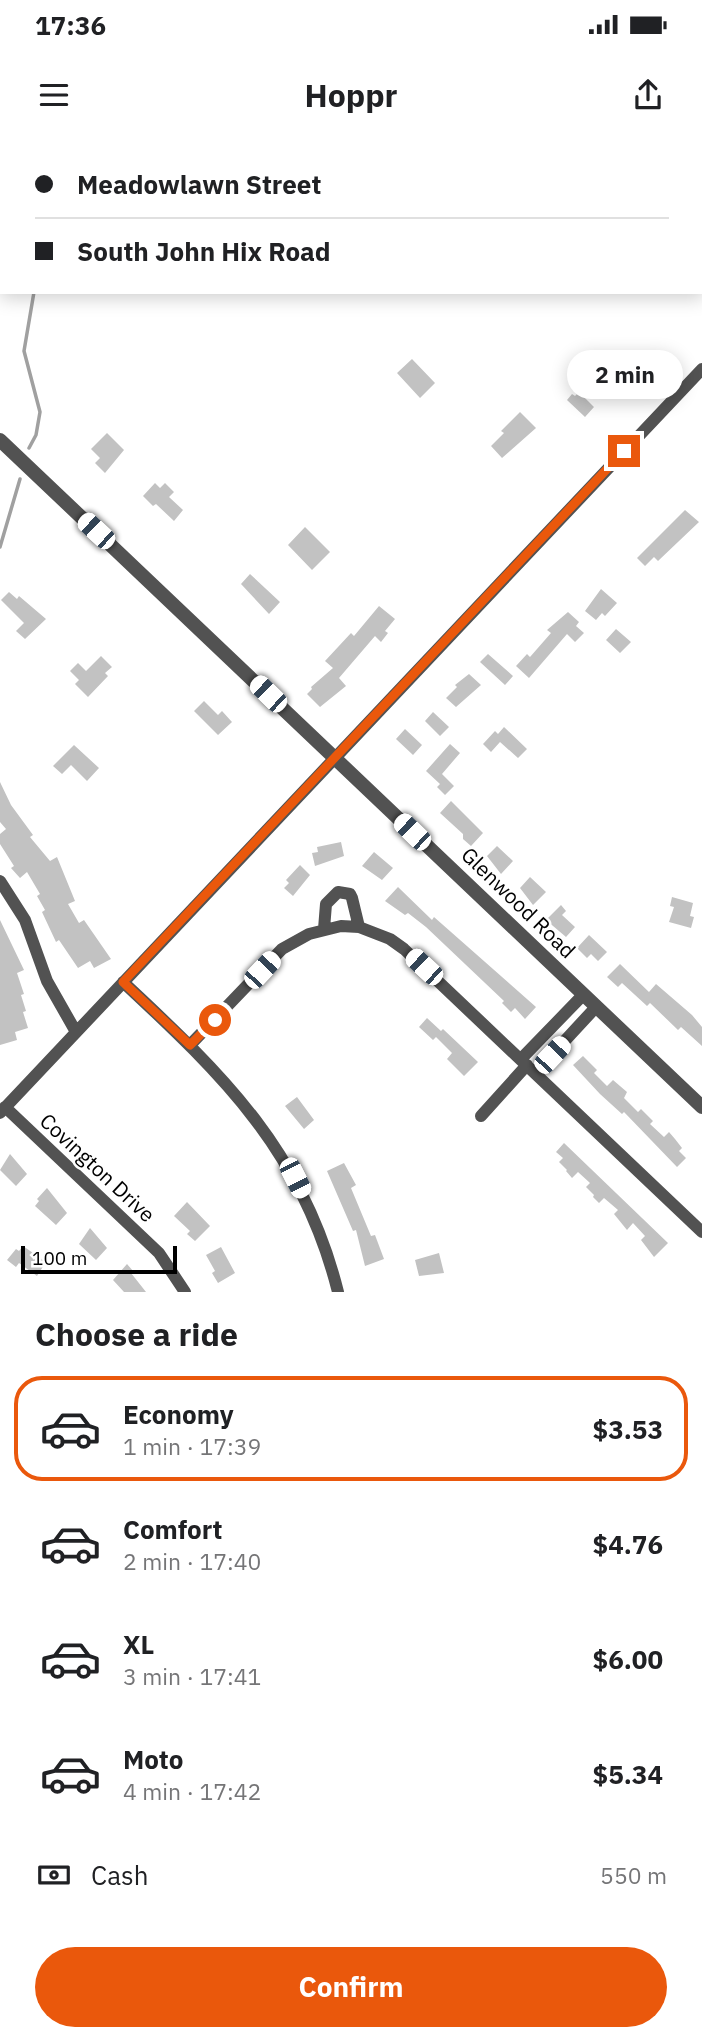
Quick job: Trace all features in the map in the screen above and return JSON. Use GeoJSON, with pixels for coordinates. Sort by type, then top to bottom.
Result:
{"type":"FeatureCollection","features":[{"type":"Feature","properties":{"kind":"street"},"geometry":{"type":"LineString","coordinates":[[2,1110],[702,369]]}},
{"type":"Feature","properties":{"kind":"street","name":"Glenwood Road"},"geometry":{"type":"LineString","coordinates":[[0,440],[702,1107]]}},
{"type":"Feature","properties":{"kind":"street"},"geometry":{"type":"LineString","coordinates":[[0,881],[25,920],[47,981],[76,1032]]}},
{"type":"Feature","properties":{"kind":"street"},"geometry":{"type":"LineString","coordinates":[[324,929],[326,904],[338,891],[350,894],[359,927]]}},
{"type":"Feature","properties":{"kind":"street"},"geometry":{"type":"LineString","coordinates":[[190,1045],[282,949],[295,940],[324,929],[359,927],[390,939],[404,949],[702,1233]]}},
{"type":"Feature","properties":{"kind":"street"},"geometry":{"type":"LineString","coordinates":[[123,982],[190,1045],[246,1105],[284,1159],[311,1211],[338,1292]]}},
{"type":"Feature","properties":{"kind":"street"},"geometry":{"type":"LineString","coordinates":[[481,1116],[528,1065],[583,995]]}},
{"type":"Feature","properties":{"kind":"street"},"geometry":{"type":"LineString","coordinates":[[528,1065],[596,1007]]}},
{"type":"Feature","properties":{"kind":"street","name":"Covington Drive"},"geometry":{"type":"LineString","coordinates":[[2,1110],[159,1253],[185,1292]]}},
{"type":"Feature","properties":{"kind":"building"},"geometry":{"type":"Polygon","coordinates":[[[412,359],[435,383],[420,398],[397,373],[412,359]]]}},
{"type":"Feature","properties":{"kind":"building"},"geometry":{"type":"Polygon","coordinates":[[[579,392],[594,407],[585,417],[567,400],[572,394],[575,396],[579,392]]]}},
{"type":"Feature","properties":{"kind":"building"},"geometry":{"type":"Polygon","coordinates":[[[520,412],[536,428],[502,458],[491,446],[504,433],[501,431],[520,412]]]}},
{"type":"Feature","properties":{"kind":"building"},"geometry":{"type":"Polygon","coordinates":[[[107,433],[124,450],[105,473],[95,463],[100,458],[91,449],[107,433]]]}},
{"type":"Feature","properties":{"kind":"building"},"geometry":{"type":"Polygon","coordinates":[[[155,483],[160,488],[165,483],[174,492],[169,497],[183,510],[174,521],[143,496],[155,483]]]}},
{"type":"Feature","properties":{"kind":"building"},"geometry":{"type":"Polygon","coordinates":[[[685,510],[699,522],[658,561],[654,557],[645,566],[637,558],[685,510]]]}},
{"type":"Feature","properties":{"kind":"building"},"geometry":{"type":"Polygon","coordinates":[[[305,527],[330,552],[312,570],[288,545],[305,527]]]}},
{"type":"Feature","properties":{"kind":"building"},"geometry":{"type":"Polygon","coordinates":[[[250,574],[280,602],[269,614],[241,584],[250,574]]]}},
{"type":"Feature","properties":{"kind":"building"},"geometry":{"type":"Polygon","coordinates":[[[601,589],[617,603],[605,616],[602,613],[596,620],[585,611],[601,589]]]}},
{"type":"Feature","properties":{"kind":"building"},"geometry":{"type":"Polygon","coordinates":[[[9,592],[17,599],[19,596],[46,619],[25,639],[16,631],[24,623],[1,600],[9,592]]]}},
{"type":"Feature","properties":{"kind":"building"},"geometry":{"type":"Polygon","coordinates":[[[379,606],[395,619],[385,631],[388,633],[381,642],[375,636],[339,678],[346,686],[320,707],[307,694],[311,687],[333,668],[325,661],[351,633],[354,636],[379,606]]]}},
{"type":"Feature","properties":{"kind":"building"},"geometry":{"type":"Polygon","coordinates":[[[568,612],[579,622],[576,626],[584,633],[575,642],[567,634],[529,678],[516,666],[527,654],[530,657],[551,633],[547,630],[568,612]]]}},
{"type":"Feature","properties":{"kind":"building"},"geometry":{"type":"Polygon","coordinates":[[[616,629],[631,642],[620,653],[606,640],[616,629]]]}},
{"type":"Feature","properties":{"kind":"building"},"geometry":{"type":"Polygon","coordinates":[[[488,654],[513,676],[505,685],[480,662],[488,654]]]}},
{"type":"Feature","properties":{"kind":"building"},"geometry":{"type":"Polygon","coordinates":[[[101,656],[112,667],[105,673],[108,676],[88,697],[75,684],[79,680],[70,671],[78,663],[86,671],[101,656]]]}},
{"type":"Feature","properties":{"kind":"building"},"geometry":{"type":"Polygon","coordinates":[[[469,674],[481,685],[456,707],[446,698],[457,687],[455,685],[469,674]]]}},
{"type":"Feature","properties":{"kind":"building"},"geometry":{"type":"Polygon","coordinates":[[[204,701],[218,715],[222,711],[232,722],[218,735],[194,711],[204,701]]]}},
{"type":"Feature","properties":{"kind":"building"},"geometry":{"type":"Polygon","coordinates":[[[433,712],[449,727],[440,736],[425,721],[433,712]]]}},
{"type":"Feature","properties":{"kind":"building"},"geometry":{"type":"Polygon","coordinates":[[[504,727],[527,749],[518,758],[500,742],[491,752],[483,744],[495,731],[498,734],[504,727]]]}},
{"type":"Feature","properties":{"kind":"building"},"geometry":{"type":"Polygon","coordinates":[[[405,729],[422,745],[413,755],[396,739],[405,729]]]}},
{"type":"Feature","properties":{"kind":"building"},"geometry":{"type":"Polygon","coordinates":[[[450,744],[460,753],[442,774],[454,786],[445,795],[437,787],[440,784],[426,771],[450,744]]]}},
{"type":"Feature","properties":{"kind":"building"},"geometry":{"type":"Polygon","coordinates":[[[74,745],[99,768],[87,781],[71,765],[62,774],[53,766],[74,745]]]}},
{"type":"Feature","properties":{"kind":"building"},"geometry":{"type":"Polygon","coordinates":[[[0,782],[11,805],[33,835],[30,837],[50,861],[57,857],[75,901],[68,904],[79,923],[84,920],[111,959],[94,968],[90,961],[78,968],[59,940],[56,942],[42,912],[45,910],[37,896],[40,894],[27,872],[20,878],[11,868],[14,866],[0,844],[0,834],[6,829],[0,822],[0,782]]]}},
{"type":"Feature","properties":{"kind":"building"},"geometry":{"type":"Polygon","coordinates":[[[451,801],[483,833],[471,846],[463,839],[463,834],[440,813],[451,801]]]}},
{"type":"Feature","properties":{"kind":"building"},"geometry":{"type":"Polygon","coordinates":[[[341,842],[344,856],[315,866],[312,853],[318,852],[317,847],[341,842]]]}},
{"type":"Feature","properties":{"kind":"building"},"geometry":{"type":"Polygon","coordinates":[[[497,846],[513,861],[501,874],[487,856],[497,846]]]}},
{"type":"Feature","properties":{"kind":"building"},"geometry":{"type":"Polygon","coordinates":[[[374,852],[393,868],[382,880],[362,866],[374,852]]]}},
{"type":"Feature","properties":{"kind":"building"},"geometry":{"type":"Polygon","coordinates":[[[300,865],[310,875],[293,896],[284,888],[289,883],[286,880],[300,865]]]}},
{"type":"Feature","properties":{"kind":"building"},"geometry":{"type":"Polygon","coordinates":[[[530,877],[546,892],[533,905],[520,888],[530,877]]]}},
{"type":"Feature","properties":{"kind":"building"},"geometry":{"type":"Polygon","coordinates":[[[398,887],[432,920],[434,917],[536,1007],[525,1019],[515,1008],[511,1012],[502,1003],[504,1001],[426,927],[408,913],[405,915],[385,901],[398,887]]]}},
{"type":"Feature","properties":{"kind":"building"},"geometry":{"type":"Polygon","coordinates":[[[672,897],[693,903],[690,916],[694,917],[691,928],[669,922],[674,907],[670,906],[672,897]]]}},
{"type":"Feature","properties":{"kind":"building"},"geometry":{"type":"Polygon","coordinates":[[[561,905],[566,911],[562,915],[575,927],[566,937],[546,920],[561,905]]]}},
{"type":"Feature","properties":{"kind":"building"},"geometry":{"type":"Polygon","coordinates":[[[0,920],[24,970],[17,973],[24,994],[21,995],[26,1011],[23,1012],[28,1028],[15,1032],[17,1040],[0,1045],[0,920]]]}},
{"type":"Feature","properties":{"kind":"building"},"geometry":{"type":"Polygon","coordinates":[[[589,935],[607,952],[598,961],[591,954],[587,958],[577,948],[589,935]]]}},
{"type":"Feature","properties":{"kind":"building"},"geometry":{"type":"Polygon","coordinates":[[[620,964],[649,992],[656,984],[692,1015],[702,1027],[702,1046],[681,1027],[678,1030],[650,1003],[647,1006],[622,983],[618,987],[607,977],[620,964]]]}},
{"type":"Feature","properties":{"kind":"building"},"geometry":{"type":"Polygon","coordinates":[[[427,1018],[441,1031],[443,1029],[478,1062],[464,1076],[447,1059],[452,1053],[436,1037],[433,1040],[419,1027],[427,1018]]]}},
{"type":"Feature","properties":{"kind":"building"},"geometry":{"type":"Polygon","coordinates":[[[583,1056],[597,1070],[594,1073],[607,1086],[613,1080],[627,1092],[624,1098],[638,1112],[641,1109],[653,1121],[650,1124],[664,1137],[669,1132],[675,1139],[682,1148],[679,1151],[686,1158],[677,1167],[624,1112],[622,1114],[600,1094],[573,1065],[583,1056]]]}},
{"type":"Feature","properties":{"kind":"building"},"geometry":{"type":"Polygon","coordinates":[[[297,1097],[314,1120],[304,1129],[285,1106],[297,1097]]]}},
{"type":"Feature","properties":{"kind":"building"},"geometry":{"type":"Polygon","coordinates":[[[564,1143],[668,1243],[654,1257],[641,1240],[645,1236],[633,1223],[627,1230],[614,1214],[618,1210],[604,1198],[599,1203],[586,1187],[590,1183],[578,1172],[572,1178],[566,1171],[559,1162],[563,1158],[556,1152],[564,1143]]]}},
{"type":"Feature","properties":{"kind":"building"},"geometry":{"type":"Polygon","coordinates":[[[10,1154],[27,1174],[16,1186],[0,1170],[10,1154]]]}},
{"type":"Feature","properties":{"kind":"building"},"geometry":{"type":"Polygon","coordinates":[[[344,1163],[356,1185],[351,1188],[371,1236],[375,1235],[384,1259],[365,1266],[356,1230],[353,1231],[327,1171],[344,1163]]]}},
{"type":"Feature","properties":{"kind":"building"},"geometry":{"type":"Polygon","coordinates":[[[47,1188],[67,1213],[56,1225],[35,1206],[39,1201],[37,1199],[47,1188]]]}},
{"type":"Feature","properties":{"kind":"building"},"geometry":{"type":"Polygon","coordinates":[[[187,1202],[210,1226],[195,1241],[187,1234],[190,1231],[174,1216],[187,1202]]]}},
{"type":"Feature","properties":{"kind":"building"},"geometry":{"type":"Polygon","coordinates":[[[90,1228],[107,1248],[96,1260],[79,1244],[90,1228]]]}},
{"type":"Feature","properties":{"kind":"building"},"geometry":{"type":"Polygon","coordinates":[[[23,1246],[46,1262],[37,1276],[19,1263],[16,1267],[7,1260],[16,1249],[19,1251],[23,1246]]]}},
{"type":"Feature","properties":{"kind":"building"},"geometry":{"type":"Polygon","coordinates":[[[221,1247],[235,1273],[218,1283],[206,1255],[221,1247]]]}},
{"type":"Feature","properties":{"kind":"building"},"geometry":{"type":"Polygon","coordinates":[[[439,1253],[444,1273],[419,1276],[415,1260],[439,1253]]]}},
{"type":"Feature","properties":{"kind":"building"},"geometry":{"type":"Polygon","coordinates":[[[127,1264],[146,1292],[124,1292],[113,1280],[127,1264]]]}},
{"type":"Feature","properties":{"kind":"waterway"},"geometry":{"type":"LineString","coordinates":[[29,448],[36,435],[40,412],[24,351],[34,294]]}},
{"type":"Feature","properties":{"kind":"waterway"},"geometry":{"type":"LineString","coordinates":[[0,547],[20,479]]}},
{"type":"Feature","properties":{"kind":"route"},"geometry":{"type":"LineString","coordinates":[[215,1020],[190,1045],[123,982],[624,451]]}}]}
